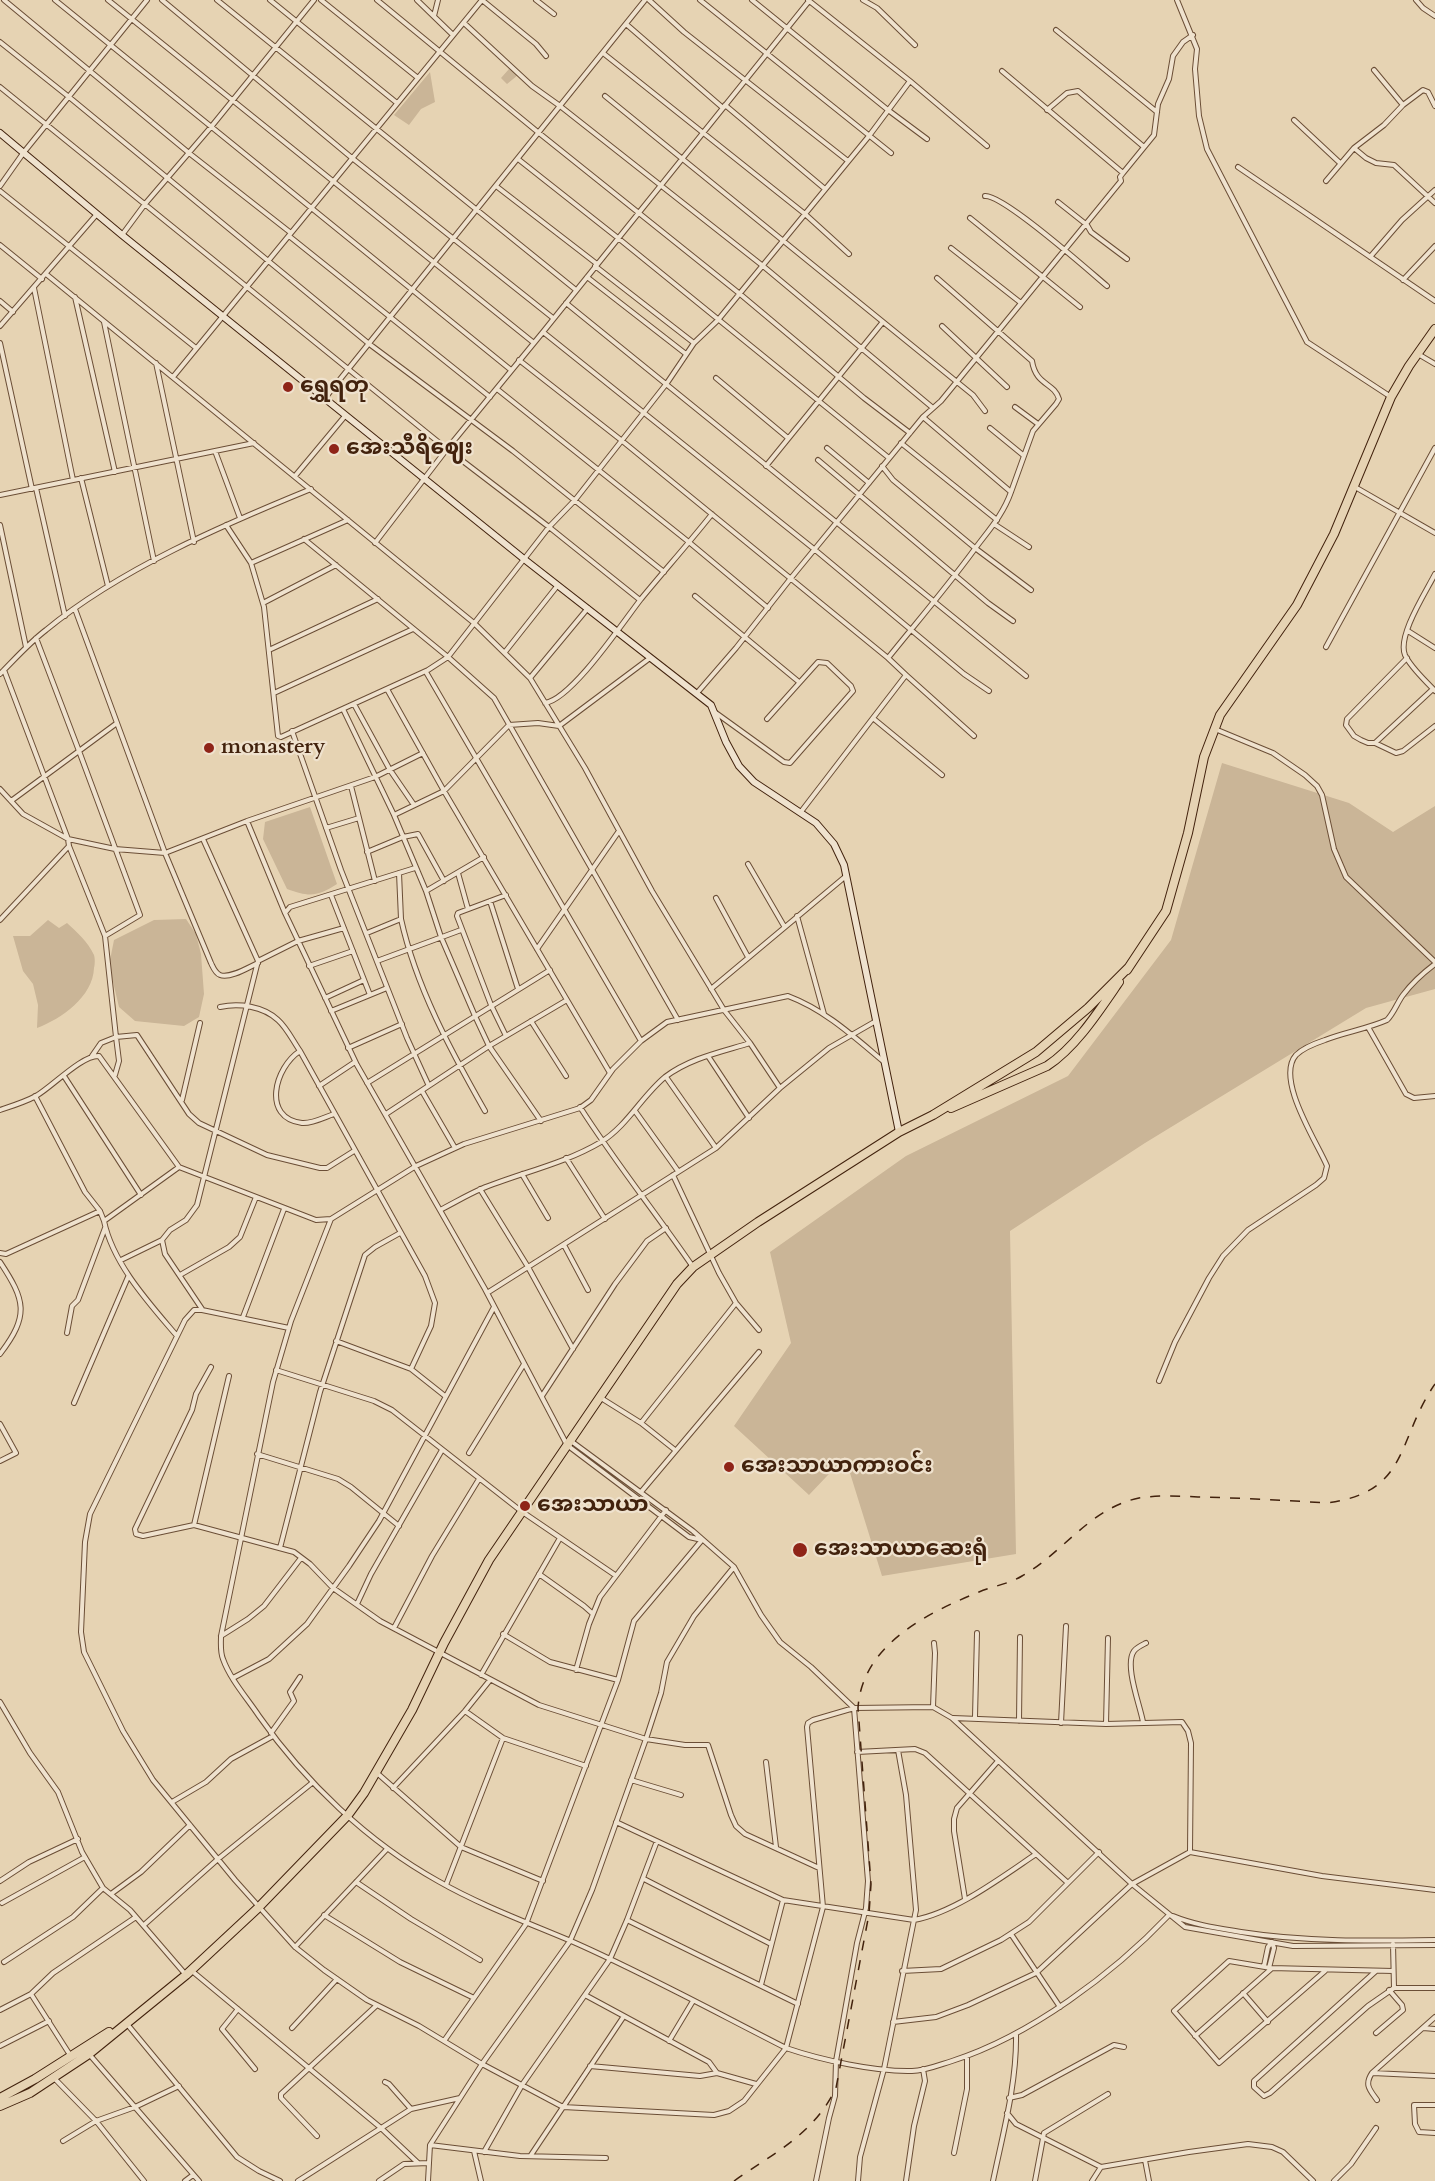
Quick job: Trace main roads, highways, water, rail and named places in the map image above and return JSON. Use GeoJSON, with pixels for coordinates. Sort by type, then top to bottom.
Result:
{"type":"FeatureCollection","features":[{"type":"Feature","properties":{"kind":"highway"},"geometry":{"type":"LineString","coordinates":[[0,2106],[54,2078],[89,2054],[189,1973],[258,1908],[348,1815],[364,1793],[412,1710],[439,1652],[489,1560],[676,1284],[693,1267],[899,1132],[1040,1069],[1057,1059],[1077,1040],[1166,911],[1188,833],[1204,757],[1220,715],[1297,605],[1334,534],[1391,397],[1435,329]]}},
{"type":"Feature","properties":{"kind":"highway"},"geometry":{"type":"LineString","coordinates":[[933,1115],[1036,1052],[1088,1008],[1129,967]]}},
{"type":"Feature","properties":{"kind":"highway"},"geometry":{"type":"LineString","coordinates":[[0,2098],[17,2090],[126,2023]]}},
{"type":"Feature","properties":{"kind":"main road"},"geometry":{"type":"LineString","coordinates":[[0,133],[122,235],[424,479],[711,705],[739,766],[754,782],[816,823],[834,844],[846,876],[899,1132]]}},
{"type":"Feature","properties":{"kind":"railway"},"geometry":{"type":"LineString","coordinates":[[734,2181],[805,2130],[827,2104],[836,2088],[869,1914],[871,1884],[858,1708],[862,1686],[871,1666],[884,1649],[900,1634],[939,1610],[1022,1576],[1051,1556],[1091,1521],[1122,1503],[1153,1496],[1326,1503],[1353,1497],[1373,1488],[1387,1476],[1397,1461],[1435,1384]]}},
{"type":"Feature","properties":{"kind":"place","name":"ရွှေရတု"},"geometry":{"type":"Point","coordinates":[288,387]}},
{"type":"Feature","properties":{"kind":"place","name":"အေးသီရိဈေး"},"geometry":{"type":"Point","coordinates":[334,449]}},
{"type":"Feature","properties":{"kind":"place","name":"monastery"},"geometry":{"type":"Point","coordinates":[209,748]}},
{"type":"Feature","properties":{"kind":"place","name":"အေးသာယာကားဝင်း"},"geometry":{"type":"Point","coordinates":[729,1467]}},
{"type":"Feature","properties":{"kind":"place","name":"အေးသာယာ"},"geometry":{"type":"Point","coordinates":[525,1506]}},
{"type":"Feature","properties":{"kind":"place","name":"အေးသာယာဆေးရုံ"},"geometry":{"type":"Point","coordinates":[800,1550]}}]}
